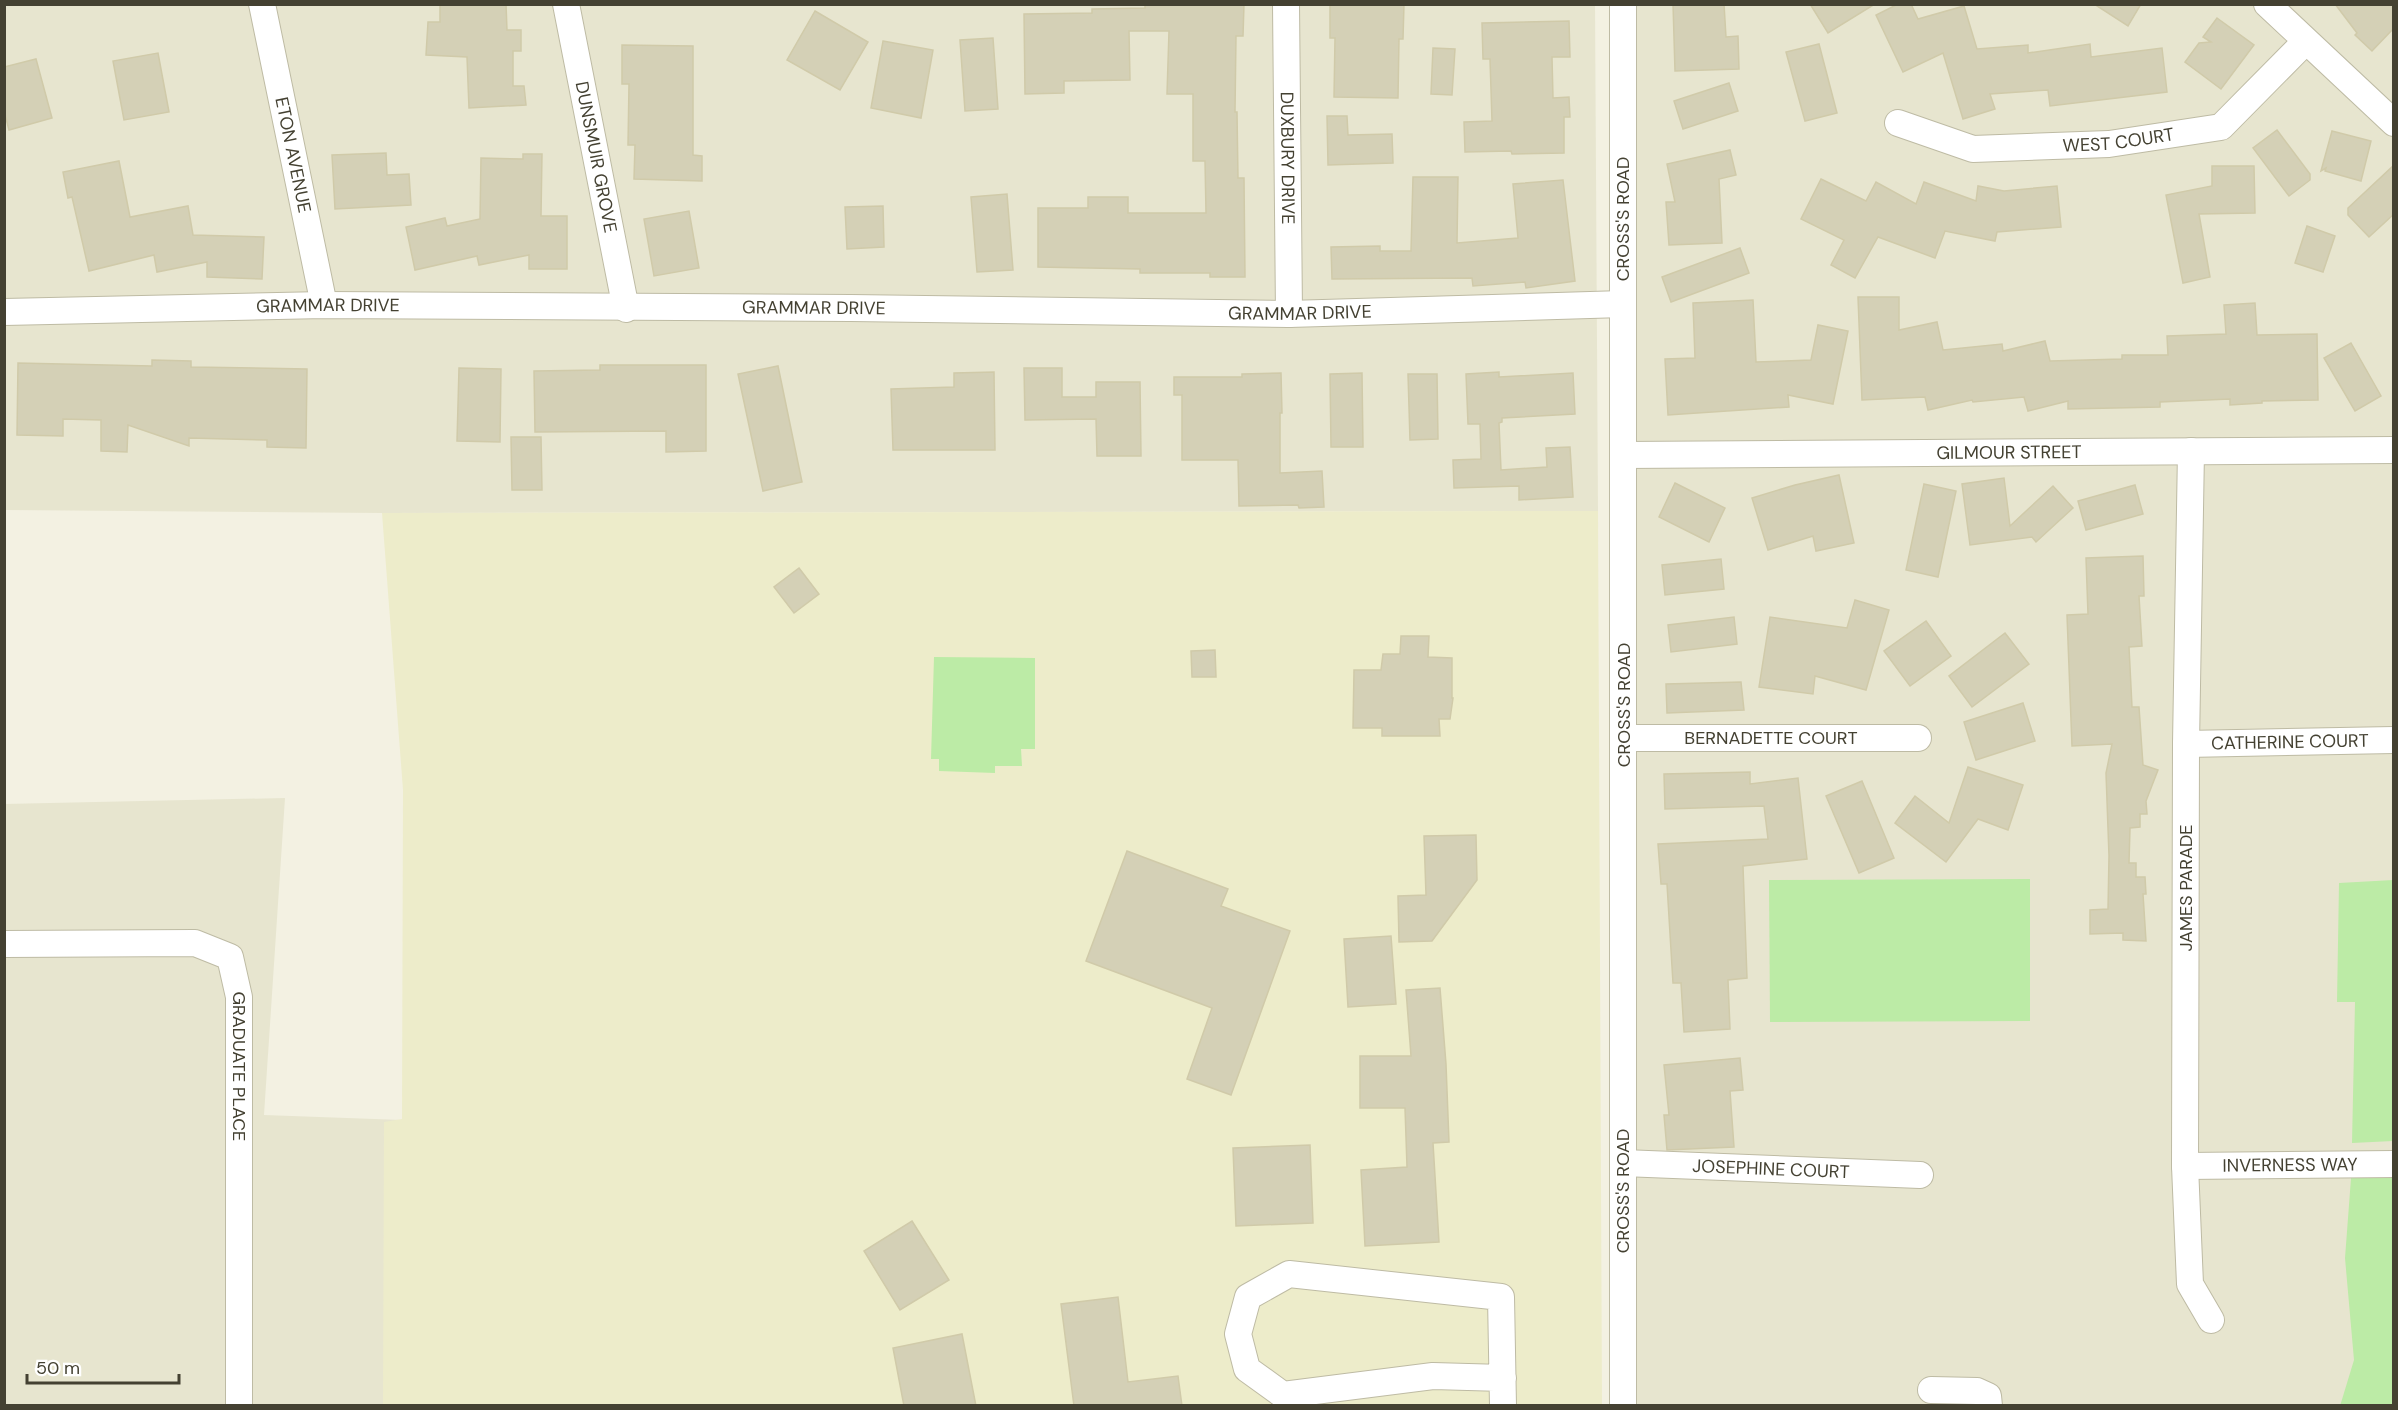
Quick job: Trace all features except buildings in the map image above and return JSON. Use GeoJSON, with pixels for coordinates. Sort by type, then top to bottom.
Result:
{"type":"FeatureCollection","features":[{"type":"Feature","properties":{"kind":"street","name":"ETON AVENUE"},"geometry":{"type":"LineString","coordinates":[[262,4],[324,305]]}},
{"type":"Feature","properties":{"kind":"street","name":"DUNSMUIR GROVE"},"geometry":{"type":"LineString","coordinates":[[566,4],[626,309]]}},
{"type":"Feature","properties":{"kind":"street","name":"DUXBURY DRIVE"},"geometry":{"type":"LineString","coordinates":[[1286,4],[1289,314]]}},
{"type":"Feature","properties":{"kind":"street","name":"CROSS'S ROAD"},"geometry":{"type":"LineString","coordinates":[[1623,4],[1623,1406]]}},
{"type":"Feature","properties":{"kind":"street"},"geometry":{"type":"LineString","coordinates":[[2267,4],[2394,123]]}},
{"type":"Feature","properties":{"kind":"street","name":"WEST COURT"},"geometry":{"type":"LineString","coordinates":[[1898,123],[1973,149],[2109,144],[2221,127],[2305,42]]}},
{"type":"Feature","properties":{"kind":"street","name":"GRAMMAR DRIVE"},"geometry":{"type":"LineString","coordinates":[[4,312],[324,305],[626,309],[851,308],[1289,314],[1623,304]]}},
{"type":"Feature","properties":{"kind":"street","name":"GILMOUR STREET"},"geometry":{"type":"LineString","coordinates":[[1623,455],[2394,450]]}},
{"type":"Feature","properties":{"kind":"street","name":"JAMES PARADE"},"geometry":{"type":"LineString","coordinates":[[2191,451],[2186,744],[2185,1166],[2190,1284],[2211,1320]]}},
{"type":"Feature","properties":{"kind":"street","name":"BERNADETTE COURT"},"geometry":{"type":"LineString","coordinates":[[1624,738],[1918,738]]}},
{"type":"Feature","properties":{"kind":"street","name":"CATHERINE COURT"},"geometry":{"type":"LineString","coordinates":[[2186,744],[2394,740]]}},
{"type":"Feature","properties":{"kind":"street","name":"GRADUATE PLACE"},"geometry":{"type":"LineString","coordinates":[[4,944],[195,943],[230,957],[238,997],[239,1406]]}},
{"type":"Feature","properties":{"kind":"street","name":"JOSEPHINE COURT"},"geometry":{"type":"LineString","coordinates":[[1623,1163],[1920,1176]]}},
{"type":"Feature","properties":{"kind":"street","name":"INVERNESS WAY"},"geometry":{"type":"LineString","coordinates":[[2185,1166],[2394,1164]]}},
{"type":"Feature","properties":{"kind":"street"},"geometry":{"type":"LineString","coordinates":[[1503,1378],[1432,1376],[1283,1395],[1247,1369],[1238,1334],[1248,1297],[1289,1274],[1501,1298],[1503,1378],[1503,1406]]}},
{"type":"Feature","properties":{"kind":"street"},"geometry":{"type":"LineString","coordinates":[[1931,1390],[1977,1391],[1988,1396],[1989,1406]]}},
{"type":"Feature","properties":{"kind":"shaded area"},"geometry":{"type":"Polygon","coordinates":[[[5,5],[1595,5],[1598,511],[382,513],[5,510],[5,5]]]}},
{"type":"Feature","properties":{"kind":"shaded area"},"geometry":{"type":"Polygon","coordinates":[[[1623,5],[2393,5],[2393,1405],[1624,1405],[1623,5]]]}},
{"type":"Feature","properties":{"kind":"shaded area"},"geometry":{"type":"Polygon","coordinates":[[[1598,511],[1602,1405],[383,1405],[384,1122],[402,1119],[403,790],[382,513],[1598,511]]]}},
{"type":"Feature","properties":{"kind":"shaded area"},"geometry":{"type":"Polygon","coordinates":[[[285,798],[264,1115],[402,1120],[386,1405],[5,1405],[4,804],[285,798]]]}},
{"type":"Feature","properties":{"kind":"green space"},"geometry":{"type":"Polygon","coordinates":[[[934,657],[1035,658],[1035,749],[1021,749],[1022,766],[995,766],[995,773],[939,771],[939,759],[931,759],[934,657]]]}},
{"type":"Feature","properties":{"kind":"green space"},"geometry":{"type":"Polygon","coordinates":[[[2030,879],[2030,1021],[1770,1022],[1769,880],[2030,879]]]}},
{"type":"Feature","properties":{"kind":"green space"},"geometry":{"type":"Polygon","coordinates":[[[2393,880],[2393,1141],[2352,1143],[2355,1002],[2337,1002],[2339,883],[2393,880]]]}},
{"type":"Feature","properties":{"kind":"green space"},"geometry":{"type":"Polygon","coordinates":[[[2393,1164],[2393,1405],[2340,1406],[2354,1360],[2345,1258],[2352,1165],[2393,1164]]]}}]}
